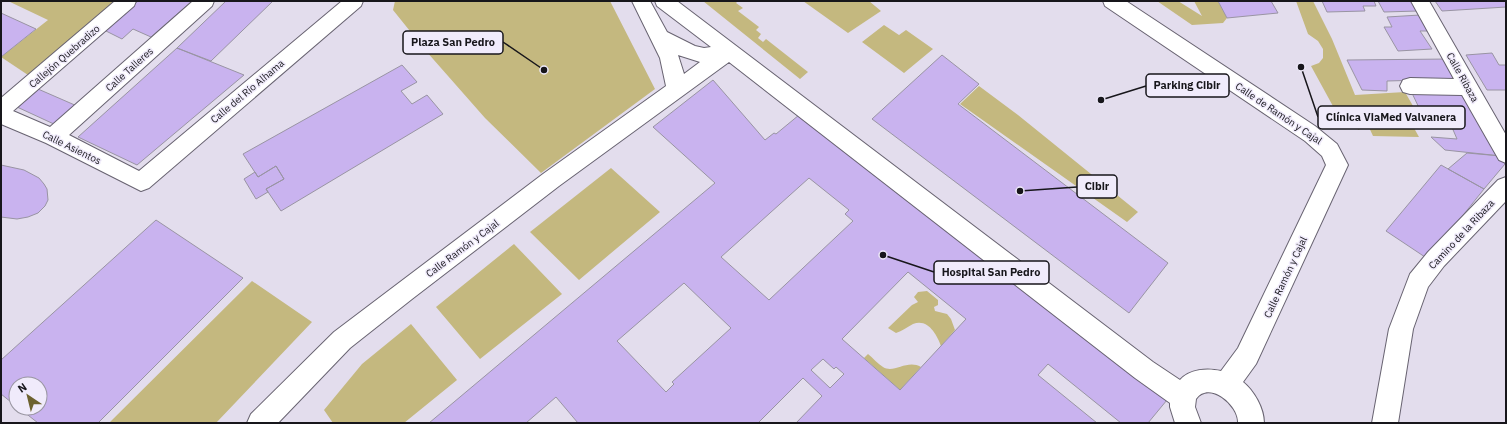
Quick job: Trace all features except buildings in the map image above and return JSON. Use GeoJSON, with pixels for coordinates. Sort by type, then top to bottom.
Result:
{"type":"FeatureCollection","features":[{"type":"Feature","properties":{"kind":"street","name":"Callejón Quebradizo"},"geometry":{"type":"LineString","coordinates":[[1,110],[127,1]]}},
{"type":"Feature","properties":{"kind":"street","name":"Calle Talleres"},"geometry":{"type":"LineString","coordinates":[[53,137],[205,1]]}},
{"type":"Feature","properties":{"kind":"street","name":"Calle del Río Alhama"},"geometry":{"type":"LineString","coordinates":[[141,182],[354,1]]}},
{"type":"Feature","properties":{"kind":"street"},"geometry":{"type":"LineString","coordinates":[[664,1],[728,52],[1144,370],[1183,397]]}},
{"type":"Feature","properties":{"kind":"street","name":"Calle de Ramón y Cajal"},"geometry":{"type":"LineString","coordinates":[[1112,1],[1326,145],[1335,156],[1337,165]]}},
{"type":"Feature","properties":{"kind":"street","name":"Calle Ribaza"},"geometry":{"type":"LineString","coordinates":[[1420,1],[1506,154]]}},
{"type":"Feature","properties":{"kind":"street"},"geometry":{"type":"LineString","coordinates":[[646,5],[670,58],[677,88]]}},
{"type":"Feature","properties":{"kind":"street"},"geometry":{"type":"LineString","coordinates":[[661,38],[688,51],[704,56],[728,52]]}},
{"type":"Feature","properties":{"kind":"street","name":"Calle Ramón y Cajal"},"geometry":{"type":"LineString","coordinates":[[260,423],[342,340],[416,282],[677,88],[728,52]]}},
{"type":"Feature","properties":{"kind":"street"},"geometry":{"type":"LineString","coordinates":[[1410,86],[1469,87]]}},
{"type":"Feature","properties":{"kind":"street","name":"Calle Asientos"},"geometry":{"type":"LineString","coordinates":[[1,114],[53,137],[141,182]]}},
{"type":"Feature","properties":{"kind":"street","name":"Calle Ramón y Cajal"},"geometry":{"type":"LineString","coordinates":[[1226,384],[1247,356],[1337,165]]}},
{"type":"Feature","properties":{"kind":"street","name":"Camino de la Ribaza"},"geometry":{"type":"LineString","coordinates":[[1386,423],[1401,329],[1418,282],[1436,259],[1506,186]]}},
{"type":"Feature","properties":{"kind":"street"},"geometry":{"type":"LineString","coordinates":[[1188,423],[1182,406],[1183,397],[1187,389],[1194,383],[1204,380],[1215,380],[1226,384],[1236,391],[1244,400],[1249,409],[1251,423]]}},
{"type":"Feature","properties":{"kind":"shaded area"},"geometry":{"type":"Polygon","coordinates":[[[8,1],[118,1],[31,77],[1,57],[48,20],[8,1]]]}},
{"type":"Feature","properties":{"kind":"shaded area"},"geometry":{"type":"Polygon","coordinates":[[[395,1],[610,1],[655,89],[541,173],[485,118],[426,51],[393,10],[395,1]]]}},
{"type":"Feature","properties":{"kind":"shaded area"},"geometry":{"type":"Polygon","coordinates":[[[703,1],[738,1],[736,3],[743,8],[738,11],[759,27],[756,30],[761,34],[758,38],[763,42],[766,39],[808,72],[800,79],[703,1]]]}},
{"type":"Feature","properties":{"kind":"shaded area"},"geometry":{"type":"Polygon","coordinates":[[[803,1],[869,1],[881,11],[848,33],[803,1]]]}},
{"type":"Feature","properties":{"kind":"shaded area"},"geometry":{"type":"Polygon","coordinates":[[[1157,1],[1178,1],[1202,16],[1194,1],[1218,1],[1227,18],[1223,23],[1192,25],[1157,1]]]}},
{"type":"Feature","properties":{"kind":"shaded area"},"geometry":{"type":"Polygon","coordinates":[[[1296,1],[1313,1],[1332,39],[1355,95],[1405,92],[1425,127],[1414,128],[1419,137],[1373,136],[1361,110],[1363,124],[1359,130],[1340,119],[1311,66],[1319,63],[1323,58],[1323,49],[1318,41],[1308,34],[1296,1]]]}},
{"type":"Feature","properties":{"kind":"shaded area"},"geometry":{"type":"Polygon","coordinates":[[[884,25],[899,35],[906,30],[933,49],[904,73],[862,42],[884,25]]]}},
{"type":"Feature","properties":{"kind":"shaded area"},"geometry":{"type":"Polygon","coordinates":[[[979,86],[1018,115],[1138,212],[1127,222],[960,104],[979,86]]]}},
{"type":"Feature","properties":{"kind":"shaded area"},"geometry":{"type":"Polygon","coordinates":[[[611,168],[660,212],[579,280],[530,232],[611,168]]]}},
{"type":"Feature","properties":{"kind":"shaded area"},"geometry":{"type":"Polygon","coordinates":[[[514,244],[562,294],[480,359],[436,307],[514,244]]]}},
{"type":"Feature","properties":{"kind":"shaded area"},"geometry":{"type":"Polygon","coordinates":[[[252,281],[312,322],[216,423],[109,423],[252,281]]]}},
{"type":"Feature","properties":{"kind":"shaded area"},"geometry":{"type":"Polygon","coordinates":[[[927,291],[938,300],[938,305],[934,307],[935,311],[947,314],[951,319],[955,330],[941,346],[931,329],[923,323],[913,324],[896,333],[888,328],[912,305],[918,302],[914,297],[918,292],[927,291]]]}},
{"type":"Feature","properties":{"kind":"shaded area"},"geometry":{"type":"Polygon","coordinates":[[[411,324],[457,380],[404,423],[333,423],[324,410],[362,364],[411,324]]]}},
{"type":"Feature","properties":{"kind":"shaded area"},"geometry":{"type":"Polygon","coordinates":[[[868,354],[881,366],[887,369],[906,365],[916,365],[921,367],[900,390],[864,358],[868,354]]]}},
{"type":"Feature","properties":{"kind":"place","name":"Clínica ViaMed Valvanera"},"geometry":{"type":"Point","coordinates":[1301,67]}},
{"type":"Feature","properties":{"kind":"place","name":"Plaza San Pedro"},"geometry":{"type":"Point","coordinates":[544,70]}},
{"type":"Feature","properties":{"kind":"place","name":"Parking Cibir"},"geometry":{"type":"Point","coordinates":[1101,100]}},
{"type":"Feature","properties":{"kind":"place","name":"Cibir"},"geometry":{"type":"Point","coordinates":[1020,191]}},
{"type":"Feature","properties":{"kind":"place","name":"Hospital San Pedro"},"geometry":{"type":"Point","coordinates":[883,255]}}]}
